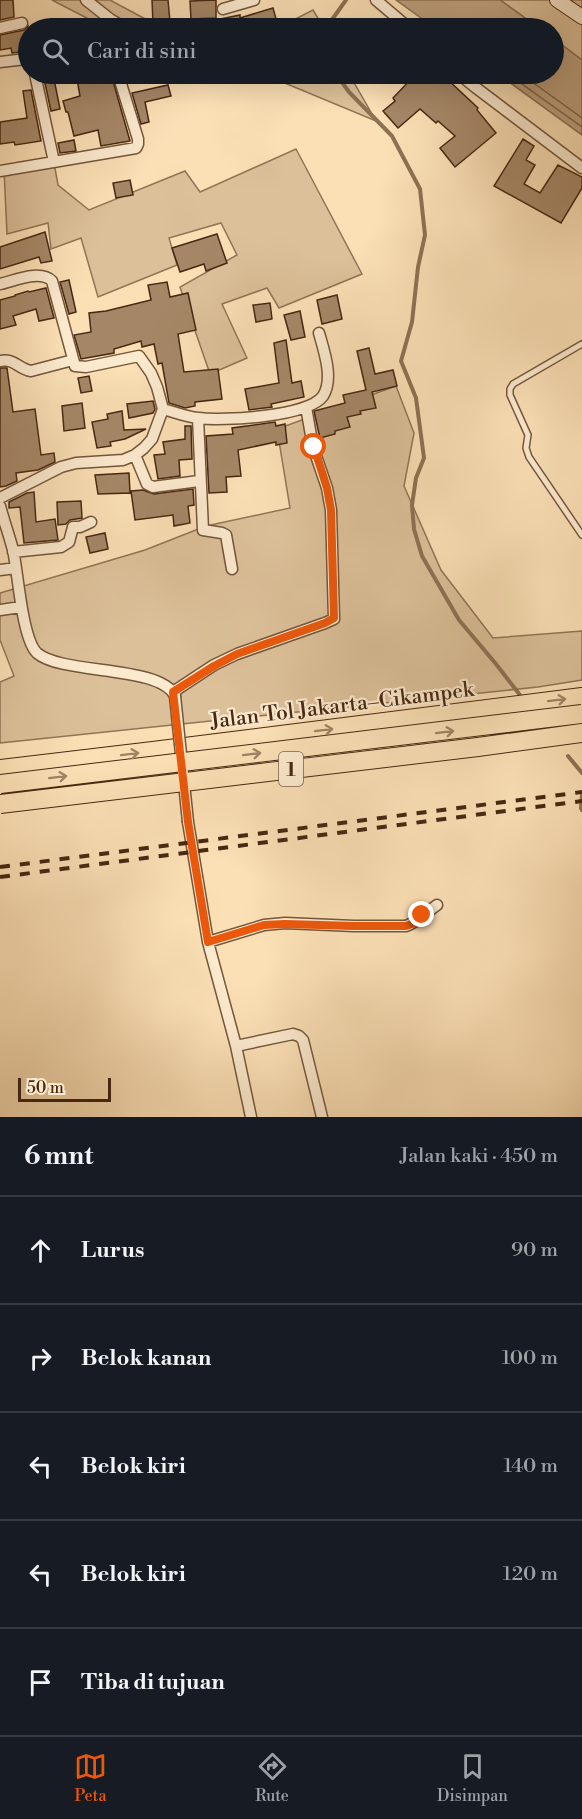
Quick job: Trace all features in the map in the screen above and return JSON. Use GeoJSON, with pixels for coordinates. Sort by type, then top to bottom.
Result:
{"type":"FeatureCollection","features":[{"type":"Feature","properties":{"kind":"highway","name":"Jalan Tol Jakarta–Cikampek"},"geometry":{"type":"LineString","coordinates":[[3,768],[582,697]]}},
{"type":"Feature","properties":{"kind":"highway","name":"1"},"geometry":{"type":"LineString","coordinates":[[0,784],[582,714]]}},
{"type":"Feature","properties":{"kind":"highway","name":"1"},"geometry":{"type":"LineString","coordinates":[[0,805],[582,735]]}},
{"type":"Feature","properties":{"kind":"main road"},"geometry":{"type":"LineString","coordinates":[[557,0],[582,17]]}},
{"type":"Feature","properties":{"kind":"street"},"geometry":{"type":"LineString","coordinates":[[86,0],[105,18]]}},
{"type":"Feature","properties":{"kind":"street"},"geometry":{"type":"LineString","coordinates":[[223,9],[254,0]]}},
{"type":"Feature","properties":{"kind":"street"},"geometry":{"type":"LineString","coordinates":[[376,0],[397,18]]}},
{"type":"Feature","properties":{"kind":"street"},"geometry":{"type":"LineString","coordinates":[[0,28],[18,24]]}},
{"type":"Feature","properties":{"kind":"street"},"geometry":{"type":"LineString","coordinates":[[0,62],[18,59]]}},
{"type":"Feature","properties":{"kind":"street"},"geometry":{"type":"LineString","coordinates":[[37,84],[54,162]]}},
{"type":"Feature","properties":{"kind":"street"},"geometry":{"type":"LineString","coordinates":[[0,171],[136,148],[138,139],[121,84]]}},
{"type":"Feature","properties":{"kind":"street"},"geometry":{"type":"LineString","coordinates":[[471,84],[582,168]]}},
{"type":"Feature","properties":{"kind":"street"},"geometry":{"type":"LineString","coordinates":[[0,284],[36,276],[48,277],[52,281],[75,366],[81,368],[140,356],[157,387],[163,410],[152,439],[135,455],[123,460],[61,466],[0,498]]}},
{"type":"Feature","properties":{"kind":"street"},"geometry":{"type":"LineString","coordinates":[[163,410],[198,418],[266,416],[318,402],[326,390],[327,372],[320,333]]}},
{"type":"Feature","properties":{"kind":"street"},"geometry":{"type":"LineString","coordinates":[[0,361],[11,360],[26,370],[31,370],[73,360]]}},
{"type":"Feature","properties":{"kind":"street"},"geometry":{"type":"LineString","coordinates":[[174,694],[214,666],[237,654],[334,618],[331,510],[306,407]]}},
{"type":"Feature","properties":{"kind":"street"},"geometry":{"type":"LineString","coordinates":[[198,418],[203,530],[226,535],[232,569]]}},
{"type":"Feature","properties":{"kind":"street"},"geometry":{"type":"LineString","coordinates":[[135,455],[149,486],[200,481]]}},
{"type":"Feature","properties":{"kind":"street"},"geometry":{"type":"LineString","coordinates":[[0,506],[13,552],[21,607],[30,643],[37,653],[64,663],[148,679],[162,684],[174,694],[188,822],[208,942],[236,1046],[251,1117]]}},
{"type":"Feature","properties":{"kind":"street"},"geometry":{"type":"LineString","coordinates":[[13,552],[62,547],[69,542],[73,528],[91,522]]}},
{"type":"Feature","properties":{"kind":"street"},"geometry":{"type":"LineString","coordinates":[[0,570],[16,568]]}},
{"type":"Feature","properties":{"kind":"street"},"geometry":{"type":"LineString","coordinates":[[0,610],[21,607]]}},
{"type":"Feature","properties":{"kind":"street"},"geometry":{"type":"LineString","coordinates":[[208,942],[264,925],[406,926],[415,923],[437,905]]}},
{"type":"Feature","properties":{"kind":"street"},"geometry":{"type":"LineString","coordinates":[[236,1046],[293,1034],[299,1036],[303,1040],[322,1117]]}},
{"type":"Feature","properties":{"kind":"lane"},"geometry":{"type":"LineString","coordinates":[[582,344],[513,384],[510,389],[510,395],[528,435],[526,448],[529,457],[582,536]]}},
{"type":"Feature","properties":{"kind":"shaded area"},"geometry":{"type":"Polygon","coordinates":[[[52,0],[110,0],[143,18],[87,18],[52,0]]]}},
{"type":"Feature","properties":{"kind":"shaded area"},"geometry":{"type":"Polygon","coordinates":[[[500,0],[582,0],[582,60],[564,46],[564,18],[525,18],[500,0]]]}},
{"type":"Feature","properties":{"kind":"shaded area"},"geometry":{"type":"Polygon","coordinates":[[[313,10],[318,18],[297,18],[313,10]]]}},
{"type":"Feature","properties":{"kind":"shaded area"},"geometry":{"type":"Polygon","coordinates":[[[287,84],[355,84],[376,121],[287,84]]]}},
{"type":"Feature","properties":{"kind":"shaded area"},"geometry":{"type":"Polygon","coordinates":[[[296,149],[362,274],[279,308],[267,288],[222,304],[247,358],[210,374],[180,287],[237,255],[221,223],[169,238],[177,265],[98,297],[81,238],[51,249],[48,223],[7,234],[4,169],[53,157],[58,185],[89,210],[185,171],[200,192],[296,149]]]}},
{"type":"Feature","properties":{"kind":"shaded area"},"geometry":{"type":"Polygon","coordinates":[[[396,386],[414,433],[404,486],[441,570],[493,638],[582,631],[582,680],[538,687],[0,743],[0,682],[14,676],[0,640],[0,593],[145,550],[206,526],[290,508],[277,429],[396,386]]]}},
{"type":"Feature","properties":{"kind":"water"},"geometry":{"type":"Polygon","coordinates":[[[396,0],[500,0],[525,18],[421,18],[396,0]]]}},
{"type":"Feature","properties":{"kind":"water"},"geometry":{"type":"Polygon","coordinates":[[[564,46],[582,60],[582,135],[512,84],[564,84],[564,46]]]}},
{"type":"Feature","properties":{"kind":"building"},"geometry":{"type":"Polygon","coordinates":[[[0,0],[13,0],[14,17],[0,20],[0,0]]]}},
{"type":"Feature","properties":{"kind":"building"},"geometry":{"type":"Polygon","coordinates":[[[152,0],[168,0],[170,18],[153,18],[152,0]]]}},
{"type":"Feature","properties":{"kind":"building"},"geometry":{"type":"Polygon","coordinates":[[[216,0],[216,18],[191,18],[190,1],[216,0]]]}},
{"type":"Feature","properties":{"kind":"building"},"geometry":{"type":"Polygon","coordinates":[[[273,8],[276,18],[240,18],[273,8]]]}},
{"type":"Feature","properties":{"kind":"building"},"geometry":{"type":"Polygon","coordinates":[[[18,31],[18,52],[12,53],[11,48],[0,50],[0,35],[18,31]]]}},
{"type":"Feature","properties":{"kind":"building"},"geometry":{"type":"Polygon","coordinates":[[[45,84],[55,84],[60,109],[51,111],[45,84]]]}},
{"type":"Feature","properties":{"kind":"building"},"geometry":{"type":"Polygon","coordinates":[[[78,84],[114,84],[130,141],[101,146],[98,130],[74,136],[63,101],[80,96],[78,84]]]}},
{"type":"Feature","properties":{"kind":"building"},"geometry":{"type":"Polygon","coordinates":[[[406,84],[453,84],[478,108],[477,110],[496,133],[455,167],[440,148],[455,136],[420,109],[398,128],[383,111],[395,101],[393,98],[406,84]]]}},
{"type":"Feature","properties":{"kind":"building"},"geometry":{"type":"Polygon","coordinates":[[[168,85],[171,96],[145,102],[149,122],[141,124],[132,93],[168,85]]]}},
{"type":"Feature","properties":{"kind":"building"},"geometry":{"type":"Polygon","coordinates":[[[31,90],[41,141],[15,145],[14,142],[0,144],[0,122],[27,118],[23,91],[31,90]]]}},
{"type":"Feature","properties":{"kind":"building"},"geometry":{"type":"Polygon","coordinates":[[[523,139],[534,146],[526,160],[535,165],[524,184],[540,193],[558,165],[582,177],[582,188],[561,223],[494,186],[523,139]]]}},
{"type":"Feature","properties":{"kind":"building"},"geometry":{"type":"Polygon","coordinates":[[[74,140],[76,151],[60,153],[58,143],[74,140]]]}},
{"type":"Feature","properties":{"kind":"building"},"geometry":{"type":"Polygon","coordinates":[[[130,180],[133,195],[116,198],[113,183],[130,180]]]}},
{"type":"Feature","properties":{"kind":"building"},"geometry":{"type":"Polygon","coordinates":[[[45,232],[52,261],[41,263],[39,257],[0,269],[0,247],[45,232]]]}},
{"type":"Feature","properties":{"kind":"building"},"geometry":{"type":"Polygon","coordinates":[[[217,234],[227,263],[206,271],[204,264],[180,272],[172,248],[217,234]]]}},
{"type":"Feature","properties":{"kind":"building"},"geometry":{"type":"Polygon","coordinates":[[[69,280],[76,312],[69,314],[60,282],[69,280]]]}},
{"type":"Feature","properties":{"kind":"building"},"geometry":{"type":"Polygon","coordinates":[[[167,282],[170,297],[188,293],[196,330],[178,334],[184,372],[218,369],[222,399],[195,402],[195,406],[185,408],[169,403],[162,363],[158,364],[154,344],[142,347],[141,341],[114,349],[114,353],[81,359],[74,335],[91,332],[89,313],[151,300],[148,285],[167,282]]]}},
{"type":"Feature","properties":{"kind":"building"},"geometry":{"type":"Polygon","coordinates":[[[46,288],[54,318],[39,321],[36,309],[13,316],[16,325],[0,329],[0,300],[46,288]]]}},
{"type":"Feature","properties":{"kind":"building"},"geometry":{"type":"Polygon","coordinates":[[[337,295],[342,319],[322,324],[317,300],[337,295]]]}},
{"type":"Feature","properties":{"kind":"building"},"geometry":{"type":"Polygon","coordinates":[[[270,303],[272,319],[256,322],[253,305],[270,303]]]}},
{"type":"Feature","properties":{"kind":"building"},"geometry":{"type":"Polygon","coordinates":[[[300,311],[305,337],[291,340],[284,315],[300,311]]]}},
{"type":"Feature","properties":{"kind":"building"},"geometry":{"type":"Polygon","coordinates":[[[286,340],[292,383],[301,381],[304,397],[271,404],[272,407],[249,410],[245,389],[279,383],[274,343],[286,340]]]}},
{"type":"Feature","properties":{"kind":"building"},"geometry":{"type":"Polygon","coordinates":[[[369,348],[375,374],[393,370],[397,386],[372,392],[376,408],[360,411],[361,414],[347,417],[350,427],[320,438],[314,411],[345,403],[343,395],[366,390],[357,351],[369,348]]]}},
{"type":"Feature","properties":{"kind":"building"},"geometry":{"type":"Polygon","coordinates":[[[0,368],[7,368],[13,412],[35,409],[41,455],[54,453],[55,462],[38,470],[16,473],[17,481],[0,487],[0,368]]]}},
{"type":"Feature","properties":{"kind":"building"},"geometry":{"type":"Polygon","coordinates":[[[89,376],[92,391],[81,393],[78,378],[89,376]]]}},
{"type":"Feature","properties":{"kind":"building"},"geometry":{"type":"Polygon","coordinates":[[[153,401],[155,409],[153,413],[129,418],[127,404],[153,401]]]}},
{"type":"Feature","properties":{"kind":"building"},"geometry":{"type":"Polygon","coordinates":[[[82,403],[85,428],[64,431],[62,406],[82,403]]]}},
{"type":"Feature","properties":{"kind":"building"},"geometry":{"type":"Polygon","coordinates":[[[122,411],[124,430],[146,429],[125,439],[110,442],[111,446],[97,448],[92,422],[108,419],[107,414],[122,411]]]}},
{"type":"Feature","properties":{"kind":"building"},"geometry":{"type":"Polygon","coordinates":[[[275,422],[276,426],[285,424],[287,443],[276,445],[276,442],[238,450],[241,476],[226,477],[227,492],[209,493],[206,436],[233,434],[232,428],[275,422]]]}},
{"type":"Feature","properties":{"kind":"building"},"geometry":{"type":"Polygon","coordinates":[[[185,426],[191,426],[192,459],[179,460],[180,476],[158,479],[154,455],[165,454],[163,442],[185,439],[185,426]]]}},
{"type":"Feature","properties":{"kind":"building"},"geometry":{"type":"Polygon","coordinates":[[[129,473],[130,493],[98,494],[95,475],[129,473]]]}},
{"type":"Feature","properties":{"kind":"building"},"geometry":{"type":"Polygon","coordinates":[[[193,489],[194,505],[188,506],[190,523],[174,526],[173,515],[135,520],[131,491],[143,490],[154,494],[193,489]]]}},
{"type":"Feature","properties":{"kind":"building"},"geometry":{"type":"Polygon","coordinates":[[[34,492],[36,522],[55,519],[58,540],[24,543],[20,507],[9,508],[9,502],[34,492]]]}},
{"type":"Feature","properties":{"kind":"building"},"geometry":{"type":"Polygon","coordinates":[[[81,501],[82,518],[58,525],[57,502],[81,501]]]}},
{"type":"Feature","properties":{"kind":"building"},"geometry":{"type":"Polygon","coordinates":[[[105,533],[108,549],[90,553],[86,537],[105,533]]]}},
{"type":"Feature","properties":{"kind":"waterway"},"geometry":{"type":"LineString","coordinates":[[333,18],[346,0]]}},
{"type":"Feature","properties":{"kind":"waterway"},"geometry":{"type":"LineString","coordinates":[[343,84],[392,136],[420,189],[425,235],[418,267],[412,322],[401,361],[416,398],[424,458],[416,478],[412,505],[414,529],[422,556],[459,620],[523,699]]}},
{"type":"Feature","properties":{"kind":"waterway"},"geometry":{"type":"LineString","coordinates":[[568,756],[582,773]]}},
{"type":"Feature","properties":{"kind":"waterway"},"geometry":{"type":"LineString","coordinates":[[582,795],[582,810]]}},
{"type":"Feature","properties":{"kind":"railway"},"geometry":{"type":"LineString","coordinates":[[0,867],[582,792]]}},
{"type":"Feature","properties":{"kind":"railway"},"geometry":{"type":"LineString","coordinates":[[0,877],[582,801]]}},
{"type":"Feature","properties":{"kind":"route"},"geometry":{"type":"LineString","coordinates":[[314,447],[327,488],[331,510],[334,618],[237,654],[173,692],[188,822],[208,942],[264,925],[406,926],[415,923],[422,915]]}}]}
